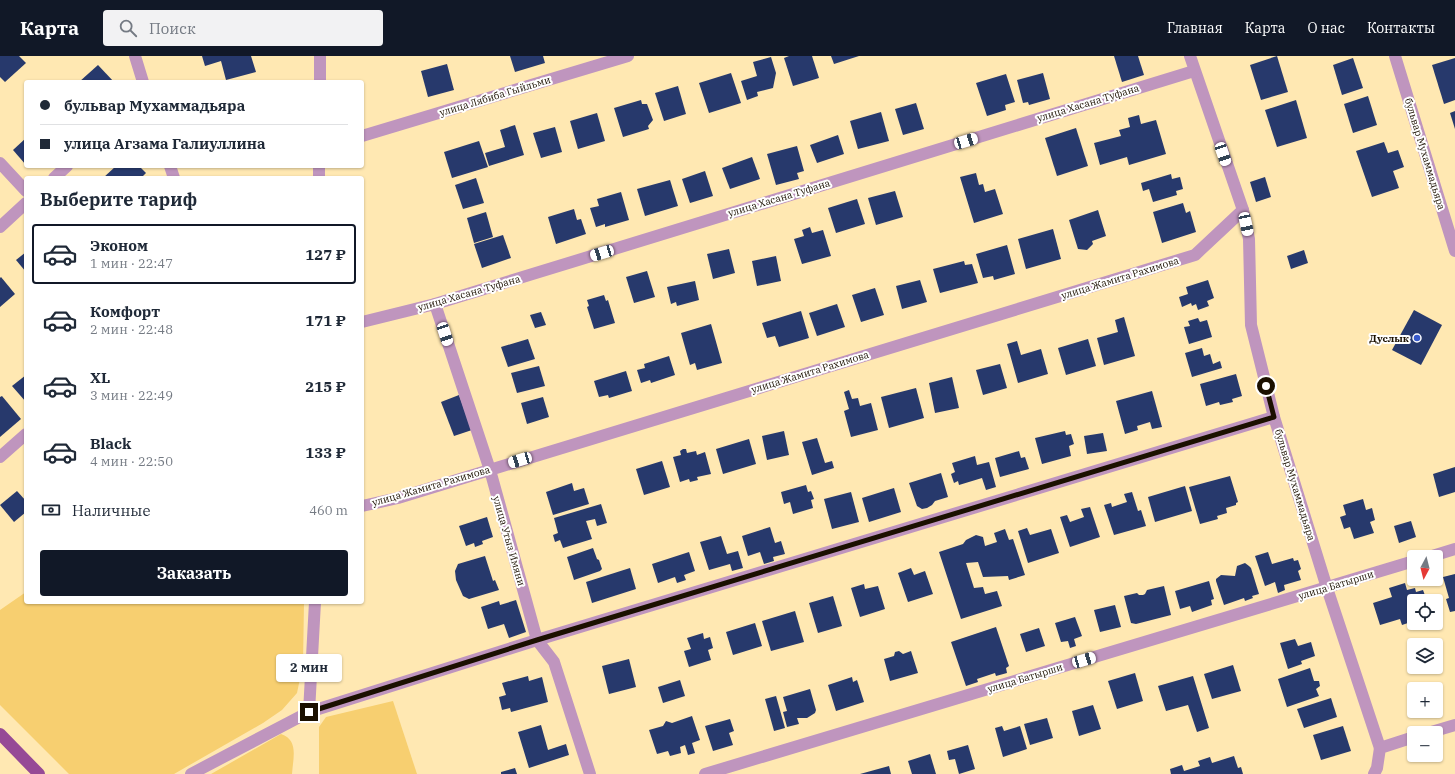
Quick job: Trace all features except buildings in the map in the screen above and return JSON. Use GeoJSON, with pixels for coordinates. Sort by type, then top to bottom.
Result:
{"type":"FeatureCollection","features":[{"type":"Feature","properties":{"kind":"main road"},"geometry":{"type":"LineString","coordinates":[[0,734],[39,774]]}},
{"type":"Feature","properties":{"kind":"street"},"geometry":{"type":"LineString","coordinates":[[135,56],[142,80]]}},
{"type":"Feature","properties":{"kind":"street"},"geometry":{"type":"LineString","coordinates":[[320,56],[320,80]]}},
{"type":"Feature","properties":{"kind":"street","name":"улица Лябиба Гыйльми"},"geometry":{"type":"LineString","coordinates":[[364,135],[628,56]]}},
{"type":"Feature","properties":{"kind":"street","name":"бульвар Мухаммадьяра"},"geometry":{"type":"LineString","coordinates":[[1190,56],[1243,210],[1249,239],[1251,325],[1274,417],[1327,588],[1380,748]]}},
{"type":"Feature","properties":{"kind":"street","name":"бульвар Мухаммадьяра"},"geometry":{"type":"LineString","coordinates":[[1395,56],[1455,251]]}},
{"type":"Feature","properties":{"kind":"street","name":"улица Хасана Туфана"},"geometry":{"type":"LineString","coordinates":[[364,322],[435,304],[1194,71]]}},
{"type":"Feature","properties":{"kind":"street"},"geometry":{"type":"LineString","coordinates":[[0,163],[24,189]]}},
{"type":"Feature","properties":{"kind":"street"},"geometry":{"type":"LineString","coordinates":[[56,176],[65,168]]}},
{"type":"Feature","properties":{"kind":"street"},"geometry":{"type":"LineString","coordinates":[[0,227],[24,205]]}},
{"type":"Feature","properties":{"kind":"street","name":"улица Жамита Рахимова"},"geometry":{"type":"LineString","coordinates":[[364,506],[398,498],[1195,255],[1243,210]]}},
{"type":"Feature","properties":{"kind":"street","name":"улица Утыз Имяни"},"geometry":{"type":"LineString","coordinates":[[435,304],[490,470],[537,640],[554,662],[590,774]]}},
{"type":"Feature","properties":{"kind":"street"},"geometry":{"type":"LineString","coordinates":[[191,774],[309,712],[537,640],[1274,417]]}},
{"type":"Feature","properties":{"kind":"street"},"geometry":{"type":"LineString","coordinates":[[0,457],[24,436]]}},
{"type":"Feature","properties":{"kind":"street"},"geometry":{"type":"LineString","coordinates":[[1443,553],[1455,549]]}},
{"type":"Feature","properties":{"kind":"street","name":"улица Батырши"},"geometry":{"type":"LineString","coordinates":[[705,774],[1407,563]]}},
{"type":"Feature","properties":{"kind":"street"},"geometry":{"type":"LineString","coordinates":[[309,712],[315,604]]}},
{"type":"Feature","properties":{"kind":"street"},"geometry":{"type":"LineString","coordinates":[[1443,729],[1455,725]]}},
{"type":"Feature","properties":{"kind":"street"},"geometry":{"type":"LineString","coordinates":[[1374,774],[1377,768],[1380,748],[1407,739]]}},
{"type":"Feature","properties":{"kind":"shaded area"},"geometry":{"type":"Polygon","coordinates":[[[24,593],[24,604],[304,604],[303,664],[297,693],[282,710],[263,723],[174,774],[69,774],[0,705],[0,610],[24,593]]]}},
{"type":"Feature","properties":{"kind":"shaded area"},"geometry":{"type":"Polygon","coordinates":[[[393,701],[417,774],[319,774],[319,727],[326,717],[393,701]]]}},
{"type":"Feature","properties":{"kind":"shaded area"},"geometry":{"type":"Polygon","coordinates":[[[281,734],[287,737],[293,745],[294,756],[292,774],[211,774],[281,734]]]}},
{"type":"Feature","properties":{"kind":"place","name":"Дуслык"},"geometry":{"type":"Point","coordinates":[1417,338]}},
{"type":"Feature","properties":{"kind":"route"},"geometry":{"type":"LineString","coordinates":[[309,712],[537,640],[1274,417],[1266,386]]}}]}
